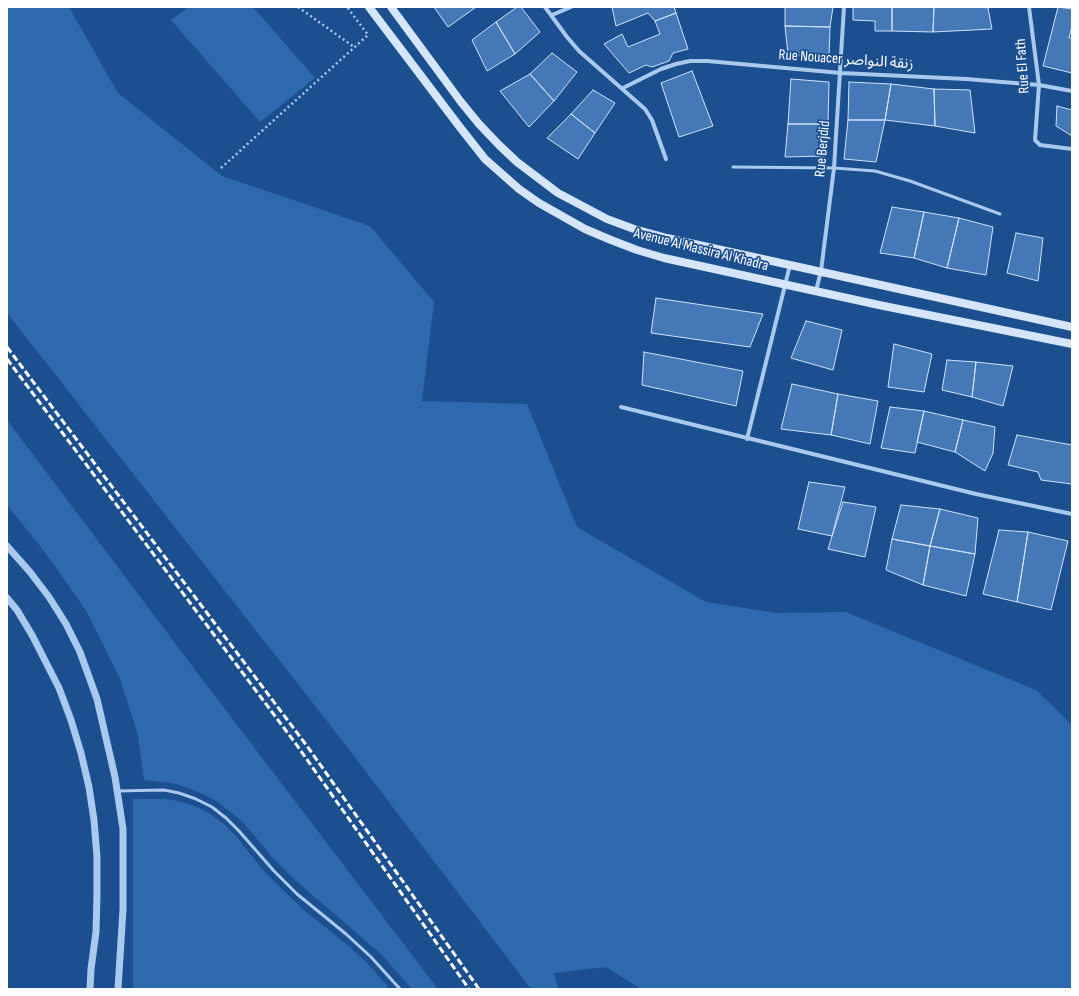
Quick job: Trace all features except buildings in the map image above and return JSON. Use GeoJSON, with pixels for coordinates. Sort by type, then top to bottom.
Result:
{"type":"FeatureCollection","features":[{"type":"Feature","properties":{"kind":"main road","name":"Avenue Al Massira Al Khadra"},"geometry":{"type":"LineString","coordinates":[[369,7],[481,153],[500,174],[539,203],[585,229],[637,250],[664,258],[1072,344]]}},
{"type":"Feature","properties":{"kind":"main road","name":"Avenue Al Massira Al Khadra"},"geometry":{"type":"LineString","coordinates":[[391,7],[479,124],[517,162],[558,193],[608,219],[634,229],[667,238],[1072,326]]}},
{"type":"Feature","properties":{"kind":"street"},"geometry":{"type":"LineString","coordinates":[[545,7],[579,51],[639,102],[652,120],[666,159]]}},
{"type":"Feature","properties":{"kind":"street"},"geometry":{"type":"LineString","coordinates":[[552,16],[571,7]]}},
{"type":"Feature","properties":{"kind":"street","name":"Rue Berjdid"},"geometry":{"type":"LineString","coordinates":[[816,291],[821,271],[834,168],[844,7]]}},
{"type":"Feature","properties":{"kind":"street","name":"Rue El Fath"},"geometry":{"type":"LineString","coordinates":[[1030,7],[1039,85],[1034,136],[1035,140],[1040,144],[1072,149]]}},
{"type":"Feature","properties":{"kind":"street","name":"Rue Nouacer زنقة النواصر"},"geometry":{"type":"LineString","coordinates":[[623,88],[661,69],[676,64],[690,61],[707,61],[841,73],[966,79],[1039,85],[1072,92]]}},
{"type":"Feature","properties":{"kind":"street"},"geometry":{"type":"LineString","coordinates":[[747,439],[790,265]]}},
{"type":"Feature","properties":{"kind":"street"},"geometry":{"type":"LineString","coordinates":[[621,407],[976,494],[1072,514]]}},
{"type":"Feature","properties":{"kind":"street"},"geometry":{"type":"LineString","coordinates":[[7,546],[30,572],[49,597],[66,624],[80,652],[97,699],[118,791],[123,829],[123,909],[118,989]]}},
{"type":"Feature","properties":{"kind":"street"},"geometry":{"type":"LineString","coordinates":[[7,598],[17,610],[32,635],[47,661],[59,688],[71,720],[89,787],[94,820],[97,857],[96,932],[90,989]]}},
{"type":"Feature","properties":{"kind":"lane"},"geometry":{"type":"LineString","coordinates":[[733,167],[834,168],[875,171],[910,181],[1000,214]]}},
{"type":"Feature","properties":{"kind":"lane"},"geometry":{"type":"LineString","coordinates":[[118,791],[164,790],[196,799],[212,807],[239,831],[274,871],[297,894],[346,934],[371,957],[400,989]]}},
{"type":"Feature","properties":{"kind":"path"},"geometry":{"type":"LineString","coordinates":[[298,7],[354,47]]}},
{"type":"Feature","properties":{"kind":"path"},"geometry":{"type":"LineString","coordinates":[[221,168],[368,35],[347,7]]}},
{"type":"Feature","properties":{"kind":"shaded area"},"geometry":{"type":"Polygon","coordinates":[[[7,7],[69,7],[118,93],[222,176],[370,226],[434,302],[422,401],[527,404],[577,527],[706,602],[777,613],[846,612],[1036,690],[1072,725],[1072,989],[641,989],[606,967],[554,973],[558,989],[531,989],[341,739],[7,313],[7,7]]]}},
{"type":"Feature","properties":{"kind":"shaded area"},"geometry":{"type":"Polygon","coordinates":[[[188,7],[253,7],[315,78],[260,122],[171,20],[188,7]]]}},
{"type":"Feature","properties":{"kind":"shaded area"},"geometry":{"type":"Polygon","coordinates":[[[7,420],[438,989],[412,989],[382,955],[296,881],[272,857],[242,821],[218,802],[203,794],[172,783],[144,780],[138,735],[120,679],[87,612],[44,551],[7,505],[7,420]]]}},
{"type":"Feature","properties":{"kind":"shaded area"},"geometry":{"type":"Polygon","coordinates":[[[133,799],[167,799],[182,802],[197,807],[212,815],[236,836],[262,869],[283,890],[304,910],[350,947],[370,966],[390,989],[133,989],[133,799]]]}},
{"type":"Feature","properties":{"kind":"railway"},"geometry":{"type":"LineString","coordinates":[[7,347],[307,746],[479,989]]}},
{"type":"Feature","properties":{"kind":"railway"},"geometry":{"type":"LineString","coordinates":[[7,359],[296,744],[469,989]]}}]}
